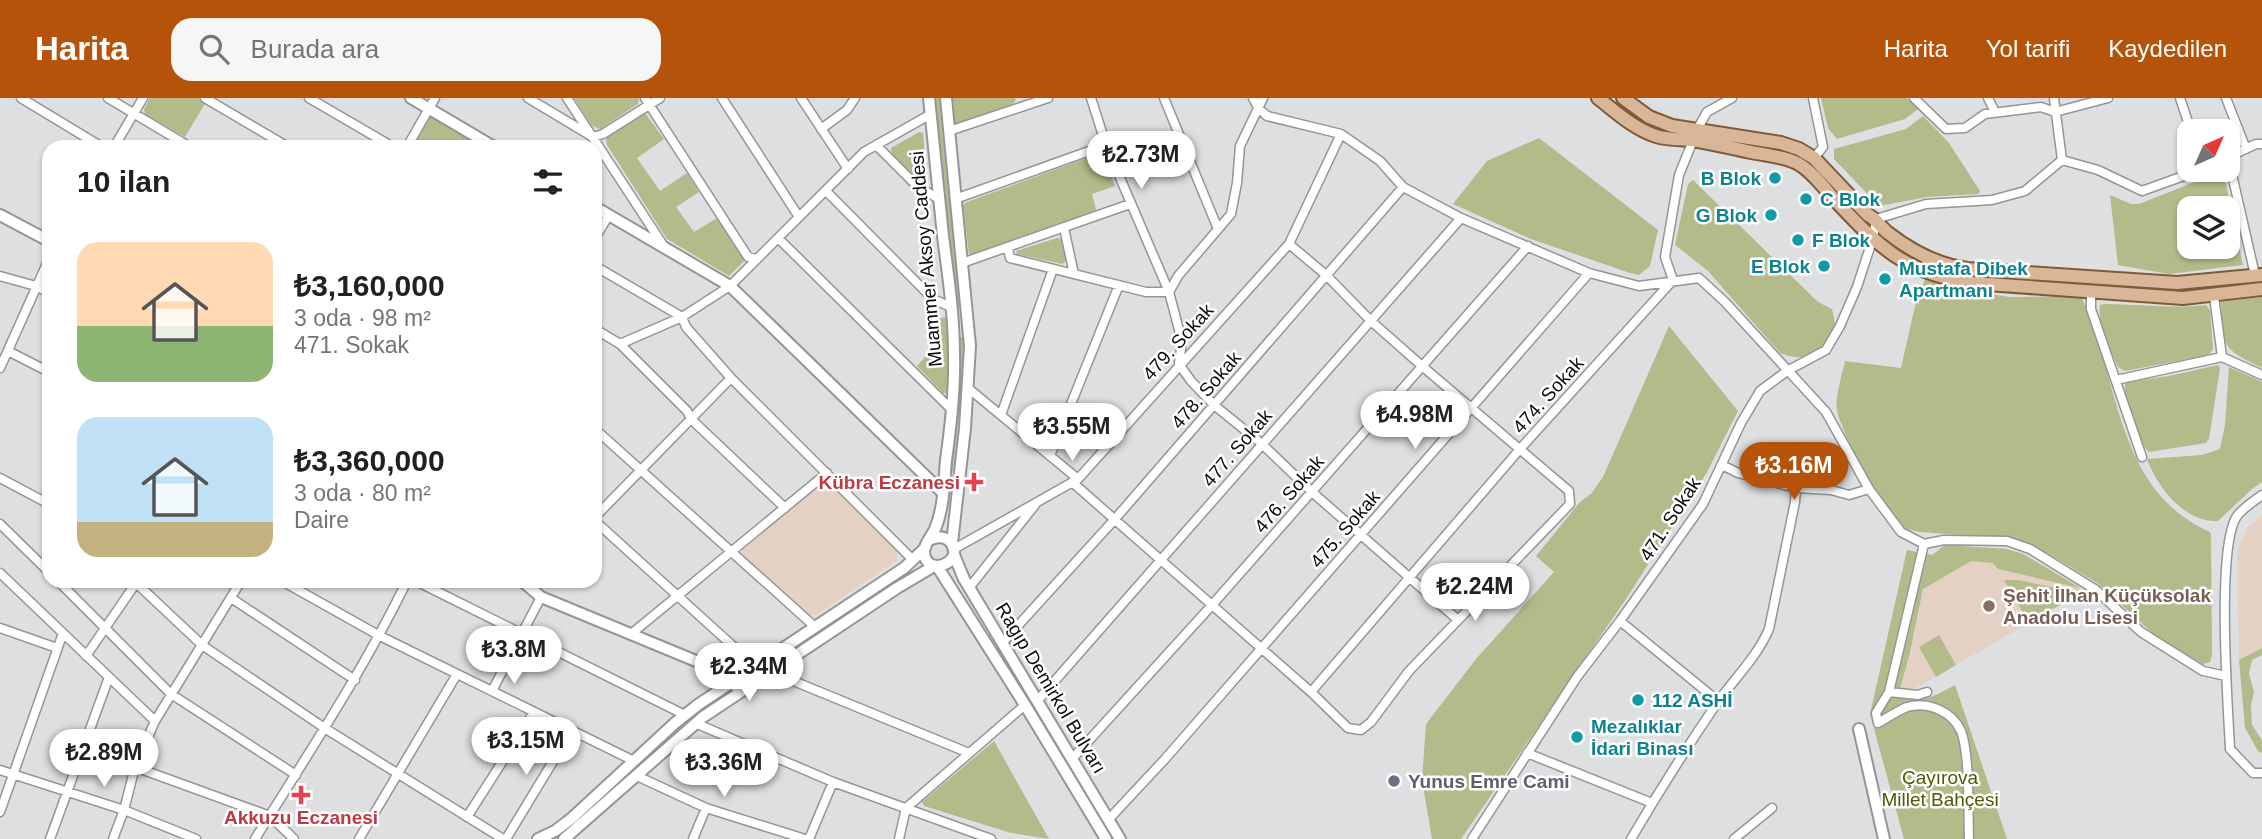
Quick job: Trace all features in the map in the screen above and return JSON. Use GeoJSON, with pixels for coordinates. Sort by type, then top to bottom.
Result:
{"type":"FeatureCollection","features":[{"type":"Feature","properties":{"kind":"main road"},"geometry":{"type":"LineString","coordinates":[[411,98],[482,140]]}},
{"type":"Feature","properties":{"kind":"main road","name":"Muammer Aksoy Caddesi"},"geometry":{"type":"LineString","coordinates":[[538,839],[562,826],[685,715],[735,687],[755,666],[885,581],[913,560],[927,545],[939,518],[943,493],[952,410],[954,357],[929,98]]}},
{"type":"Feature","properties":{"kind":"main road"},"geometry":{"type":"LineString","coordinates":[[566,839],[735,687],[769,671],[935,566],[948,564],[953,549],[968,388],[969,337],[946,98]]}},
{"type":"Feature","properties":{"kind":"main road"},"geometry":{"type":"LineString","coordinates":[[1598,98],[1644,132],[1663,139],[1695,135],[1781,142],[1799,149],[1814,158],[1868,215],[1876,219],[1891,235],[1923,255],[1957,267],[2177,283],[2258,275]]}},
{"type":"Feature","properties":{"kind":"main road"},"geometry":{"type":"LineString","coordinates":[[1623,98],[1640,111],[1695,135],[1796,163],[1810,173],[1885,251],[1949,280],[1973,284],[2183,298],[2262,289]]}},
{"type":"Feature","properties":{"kind":"main road"},"geometry":{"type":"LineString","coordinates":[[602,211],[730,286],[943,493]]}},
{"type":"Feature","properties":{"kind":"main road"},"geometry":{"type":"LineString","coordinates":[[0,215],[42,237]]}},
{"type":"Feature","properties":{"kind":"main road"},"geometry":{"type":"LineString","coordinates":[[935,566],[926,559],[927,545],[939,536],[946,538],[953,549]]}},
{"type":"Feature","properties":{"kind":"main road","name":"Ragıp Demirkol Bulvarı"},"geometry":{"type":"LineString","coordinates":[[953,549],[961,573],[1120,839]]}},
{"type":"Feature","properties":{"kind":"main road","name":"Ragıp Demirkol Bulvarı"},"geometry":{"type":"LineString","coordinates":[[935,566],[1026,705],[1106,839]]}},
{"type":"Feature","properties":{"kind":"main road"},"geometry":{"type":"LineString","coordinates":[[531,588],[541,597],[725,673],[735,687]]}},
{"type":"Feature","properties":{"kind":"main road"},"geometry":{"type":"LineString","coordinates":[[1858,729],[1884,839]]}},
{"type":"Feature","properties":{"kind":"street"},"geometry":{"type":"LineString","coordinates":[[21,98],[90,140]]}},
{"type":"Feature","properties":{"kind":"street"},"geometry":{"type":"LineString","coordinates":[[107,98],[178,140]]}},
{"type":"Feature","properties":{"kind":"street"},"geometry":{"type":"LineString","coordinates":[[118,140],[142,98]]}},
{"type":"Feature","properties":{"kind":"street"},"geometry":{"type":"LineString","coordinates":[[205,98],[276,140]]}},
{"type":"Feature","properties":{"kind":"street"},"geometry":{"type":"LineString","coordinates":[[309,98],[381,140]]}},
{"type":"Feature","properties":{"kind":"street"},"geometry":{"type":"LineString","coordinates":[[411,140],[435,98]]}},
{"type":"Feature","properties":{"kind":"street"},"geometry":{"type":"LineString","coordinates":[[528,98],[593,137],[603,134],[648,101],[660,98]]}},
{"type":"Feature","properties":{"kind":"street"},"geometry":{"type":"LineString","coordinates":[[568,98],[595,140]]}},
{"type":"Feature","properties":{"kind":"street"},"geometry":{"type":"LineString","coordinates":[[722,98],[799,217]]}},
{"type":"Feature","properties":{"kind":"street"},"geometry":{"type":"LineString","coordinates":[[801,98],[848,169]]}},
{"type":"Feature","properties":{"kind":"street"},"geometry":{"type":"LineString","coordinates":[[821,129],[847,110],[854,98]]}},
{"type":"Feature","properties":{"kind":"street"},"geometry":{"type":"LineString","coordinates":[[949,131],[1022,102],[1048,98]]}},
{"type":"Feature","properties":{"kind":"street"},"geometry":{"type":"LineString","coordinates":[[1091,98],[1106,145],[1169,292],[1182,341],[1179,364],[1214,405],[1262,444],[1312,492],[1458,620]]}},
{"type":"Feature","properties":{"kind":"street"},"geometry":{"type":"LineString","coordinates":[[1164,98],[1218,229]]}},
{"type":"Feature","properties":{"kind":"street"},"geometry":{"type":"LineString","coordinates":[[1253,98],[1258,108],[1267,116],[1341,134],[1380,161],[1403,187],[1461,218],[1589,273],[1639,286],[1699,278],[1725,302],[1826,412],[1869,489],[1901,532],[1924,544],[1944,540],[2007,541],[2030,549],[2096,590],[2141,632],[2203,671],[2226,676]]}},
{"type":"Feature","properties":{"kind":"street"},"geometry":{"type":"LineString","coordinates":[[1169,292],[1178,276],[1231,214],[1240,146],[1263,98]]}},
{"type":"Feature","properties":{"kind":"street"},"geometry":{"type":"LineString","coordinates":[[1673,281],[1665,257],[1679,175],[1707,113],[1732,98]]}},
{"type":"Feature","properties":{"kind":"street"},"geometry":{"type":"LineString","coordinates":[[1813,98],[1823,147],[1814,158]]}},
{"type":"Feature","properties":{"kind":"street"},"geometry":{"type":"LineString","coordinates":[[1914,98],[1947,129],[1965,128],[1985,114],[1995,112],[2041,107],[2055,112],[2108,98]]}},
{"type":"Feature","properties":{"kind":"street"},"geometry":{"type":"LineString","coordinates":[[1988,98],[1995,112]]}},
{"type":"Feature","properties":{"kind":"street"},"geometry":{"type":"LineString","coordinates":[[2054,98],[2062,159]]}},
{"type":"Feature","properties":{"kind":"street"},"geometry":{"type":"LineString","coordinates":[[2179,98],[2187,119]]}},
{"type":"Feature","properties":{"kind":"street"},"geometry":{"type":"LineString","coordinates":[[2226,98],[2246,149]]}},
{"type":"Feature","properties":{"kind":"street"},"geometry":{"type":"LineString","coordinates":[[648,101],[748,257],[757,259]]}},
{"type":"Feature","properties":{"kind":"street"},"geometry":{"type":"LineString","coordinates":[[620,344],[682,317],[730,286],[864,152],[931,114]]}},
{"type":"Feature","properties":{"kind":"street","name":"479. Sokak"},"geometry":{"type":"LineString","coordinates":[[953,549],[1075,480],[1289,244],[1341,134]]}},
{"type":"Feature","properties":{"kind":"street"},"geometry":{"type":"LineString","coordinates":[[2240,152],[2262,144]]}},
{"type":"Feature","properties":{"kind":"street"},"geometry":{"type":"LineString","coordinates":[[876,145],[918,186],[939,199]]}},
{"type":"Feature","properties":{"kind":"street"},"geometry":{"type":"LineString","coordinates":[[955,199],[1106,145]]}},
{"type":"Feature","properties":{"kind":"street"},"geometry":{"type":"LineString","coordinates":[[602,151],[666,249]]}},
{"type":"Feature","properties":{"kind":"street"},"geometry":{"type":"LineString","coordinates":[[2062,159],[2098,170],[2143,191],[2177,178]]}},
{"type":"Feature","properties":{"kind":"street"},"geometry":{"type":"LineString","coordinates":[[1876,219],[1926,204],[1992,200],[2025,191],[2062,159]]}},
{"type":"Feature","properties":{"kind":"street"},"geometry":{"type":"LineString","coordinates":[[2234,182],[2258,275]]}},
{"type":"Feature","properties":{"kind":"street","name":"478. Sokak"},"geometry":{"type":"LineString","coordinates":[[1003,642],[1115,519],[1403,187]]}},
{"type":"Feature","properties":{"kind":"street"},"geometry":{"type":"LineString","coordinates":[[826,191],[933,299],[951,307]]}},
{"type":"Feature","properties":{"kind":"street"},"geometry":{"type":"LineString","coordinates":[[962,262],[1130,204]]}},
{"type":"Feature","properties":{"kind":"street"},"geometry":{"type":"LineString","coordinates":[[602,226],[609,215]]}},
{"type":"Feature","properties":{"kind":"street","name":"477. Sokak"},"geometry":{"type":"LineString","coordinates":[[1038,700],[1461,218]]}},
{"type":"Feature","properties":{"kind":"street","name":"471. Sokak"},"geometry":{"type":"LineString","coordinates":[[1472,839],[1577,677],[1703,504],[1741,423],[1760,391],[1787,371],[1826,350],[1857,287],[1876,219]]}},
{"type":"Feature","properties":{"kind":"street"},"geometry":{"type":"LineString","coordinates":[[1064,228],[1074,274]]}},
{"type":"Feature","properties":{"kind":"street"},"geometry":{"type":"LineString","coordinates":[[778,238],[952,410]]}},
{"type":"Feature","properties":{"kind":"street"},"geometry":{"type":"LineString","coordinates":[[968,388],[1050,456],[1115,519],[1348,728],[1361,730],[1371,722],[1409,671],[1570,504],[1569,491],[1422,366],[1371,321],[1326,275],[1289,244]]}},
{"type":"Feature","properties":{"kind":"street","name":"476. Sokak"},"geometry":{"type":"LineString","coordinates":[[1073,758],[1212,605],[1528,246]]}},
{"type":"Feature","properties":{"kind":"street"},"geometry":{"type":"LineString","coordinates":[[1007,248],[1010,258],[1146,292],[1169,292]]}},
{"type":"Feature","properties":{"kind":"street"},"geometry":{"type":"LineString","coordinates":[[1000,415],[1053,269]]}},
{"type":"Feature","properties":{"kind":"street"},"geometry":{"type":"LineString","coordinates":[[602,270],[682,317],[686,327],[731,377],[913,560]]}},
{"type":"Feature","properties":{"kind":"street","name":"475. Sokak"},"geometry":{"type":"LineString","coordinates":[[1109,819],[1262,649],[1589,273]]}},
{"type":"Feature","properties":{"kind":"street"},"geometry":{"type":"LineString","coordinates":[[0,368],[42,274]]}},
{"type":"Feature","properties":{"kind":"street"},"geometry":{"type":"LineString","coordinates":[[0,276],[42,289]]}},
{"type":"Feature","properties":{"kind":"street","name":"474. Sokak"},"geometry":{"type":"LineString","coordinates":[[1311,692],[1520,449],[1673,281]]}},
{"type":"Feature","properties":{"kind":"street"},"geometry":{"type":"LineString","coordinates":[[1050,456],[1119,285]]}},
{"type":"Feature","properties":{"kind":"street"},"geometry":{"type":"LineString","coordinates":[[2091,290],[2091,309],[2142,457]]}},
{"type":"Feature","properties":{"kind":"street"},"geometry":{"type":"LineString","coordinates":[[2214,296],[2222,357]]}},
{"type":"Feature","properties":{"kind":"street"},"geometry":{"type":"LineString","coordinates":[[602,333],[620,344],[687,411],[691,419],[785,508]]}},
{"type":"Feature","properties":{"kind":"street"},"geometry":{"type":"LineString","coordinates":[[8,351],[42,368]]}},
{"type":"Feature","properties":{"kind":"street"},"geometry":{"type":"LineString","coordinates":[[2116,380],[2222,357],[2262,375]]}},
{"type":"Feature","properties":{"kind":"street"},"geometry":{"type":"LineString","coordinates":[[602,511],[731,377]]}},
{"type":"Feature","properties":{"kind":"street"},"geometry":{"type":"LineString","coordinates":[[602,435],[814,626]]}},
{"type":"Feature","properties":{"kind":"street"},"geometry":{"type":"LineString","coordinates":[[1722,465],[1738,473],[1796,488],[1831,490],[1849,495],[1869,489]]}},
{"type":"Feature","properties":{"kind":"street"},"geometry":{"type":"LineString","coordinates":[[631,634],[827,473]]}},
{"type":"Feature","properties":{"kind":"street"},"geometry":{"type":"LineString","coordinates":[[0,478],[42,500]]}},
{"type":"Feature","properties":{"kind":"street"},"geometry":{"type":"LineString","coordinates":[[1631,839],[1718,701],[1763,643],[1769,629],[1796,488]]}},
{"type":"Feature","properties":{"kind":"street"},"geometry":{"type":"LineString","coordinates":[[2262,495],[2237,516],[2231,531],[2226,568],[2226,676],[2230,749],[2253,773],[2262,773]]}},
{"type":"Feature","properties":{"kind":"street"},"geometry":{"type":"LineString","coordinates":[[970,588],[1039,500]]}},
{"type":"Feature","properties":{"kind":"street"},"geometry":{"type":"LineString","coordinates":[[0,524],[42,565]]}},
{"type":"Feature","properties":{"kind":"street"},"geometry":{"type":"LineString","coordinates":[[602,525],[755,666]]}},
{"type":"Feature","properties":{"kind":"street"},"geometry":{"type":"LineString","coordinates":[[1924,544],[1889,692],[1876,713],[1878,723],[1908,707],[1924,705],[1949,715],[1958,725],[1965,745],[1969,839]]}},
{"type":"Feature","properties":{"kind":"street"},"geometry":{"type":"LineString","coordinates":[[0,573],[155,721]]}},
{"type":"Feature","properties":{"kind":"street"},"geometry":{"type":"LineString","coordinates":[[65,588],[171,694],[296,775]]}},
{"type":"Feature","properties":{"kind":"street"},"geometry":{"type":"LineString","coordinates":[[86,656],[131,588]]}},
{"type":"Feature","properties":{"kind":"street"},"geometry":{"type":"LineString","coordinates":[[141,588],[202,645],[326,729],[504,839],[572,730]]}},
{"type":"Feature","properties":{"kind":"street"},"geometry":{"type":"LineString","coordinates":[[113,839],[135,767],[155,721],[236,588]]}},
{"type":"Feature","properties":{"kind":"street"},"geometry":{"type":"LineString","coordinates":[[294,588],[380,636],[634,761]]}},
{"type":"Feature","properties":{"kind":"street"},"geometry":{"type":"LineString","coordinates":[[256,839],[355,680],[404,588]]}},
{"type":"Feature","properties":{"kind":"street"},"geometry":{"type":"LineString","coordinates":[[430,588],[685,715]]}},
{"type":"Feature","properties":{"kind":"street"},"geometry":{"type":"LineString","coordinates":[[492,691],[541,597]]}},
{"type":"Feature","properties":{"kind":"street"},"geometry":{"type":"LineString","coordinates":[[230,598],[355,680]]}},
{"type":"Feature","properties":{"kind":"street"},"geometry":{"type":"LineString","coordinates":[[1620,621],[1718,701]]}},
{"type":"Feature","properties":{"kind":"street"},"geometry":{"type":"LineString","coordinates":[[1,631],[57,648]]}},
{"type":"Feature","properties":{"kind":"street"},"geometry":{"type":"LineString","coordinates":[[0,812],[63,634]]}},
{"type":"Feature","properties":{"kind":"street"},"geometry":{"type":"LineString","coordinates":[[769,671],[969,753]]}},
{"type":"Feature","properties":{"kind":"street"},"geometry":{"type":"LineString","coordinates":[[359,839],[457,674]]}},
{"type":"Feature","properties":{"kind":"street"},"geometry":{"type":"LineString","coordinates":[[50,839],[109,677]]}},
{"type":"Feature","properties":{"kind":"street"},"geometry":{"type":"LineString","coordinates":[[1889,692],[1918,695],[1927,692]]}},
{"type":"Feature","properties":{"kind":"street"},"geometry":{"type":"LineString","coordinates":[[899,839],[906,808],[1026,705]]}},
{"type":"Feature","properties":{"kind":"street"},"geometry":{"type":"LineString","coordinates":[[467,817],[534,712]]}},
{"type":"Feature","properties":{"kind":"street"},"geometry":{"type":"LineString","coordinates":[[695,723],[833,782],[986,838]]}},
{"type":"Feature","properties":{"kind":"street"},"geometry":{"type":"LineString","coordinates":[[1528,753],[1652,803]]}},
{"type":"Feature","properties":{"kind":"street"},"geometry":{"type":"LineString","coordinates":[[135,767],[270,816],[294,839]]}},
{"type":"Feature","properties":{"kind":"street"},"geometry":{"type":"LineString","coordinates":[[0,770],[124,810],[196,839]]}},
{"type":"Feature","properties":{"kind":"street"},"geometry":{"type":"LineString","coordinates":[[637,776],[706,808],[807,839],[833,782]]}},
{"type":"Feature","properties":{"kind":"street"},"geometry":{"type":"LineString","coordinates":[[693,839],[706,808]]}},
{"type":"Feature","properties":{"kind":"street"},"geometry":{"type":"LineString","coordinates":[[1734,839],[1772,808]]}},
{"type":"Feature","properties":{"kind":"shaded area"},"geometry":{"type":"Polygon","coordinates":[[[820,484],[832,485],[898,550],[897,560],[818,614],[808,616],[743,556],[743,549],[820,484]]]}},
{"type":"Feature","properties":{"kind":"shaded area"},"geometry":{"type":"Polygon","coordinates":[[[2262,515],[2262,648],[2239,660],[2237,551],[2247,528],[2262,515]]]}},
{"type":"Feature","properties":{"kind":"shaded area","name":"Şehit İlhan Küçüksolak Anadolu Lisesi"},"geometry":{"type":"Polygon","coordinates":[[[1945,545],[2007,549],[2023,554],[2079,586],[2081,593],[1907,693],[1899,690],[1923,589],[1945,545]]]}},
{"type":"Feature","properties":{"kind":"green space"},"geometry":{"type":"Polygon","coordinates":[[[150,98],[198,98],[206,102],[185,137],[145,114],[144,109],[150,98]]]}},
{"type":"Feature","properties":{"kind":"green space"},"geometry":{"type":"Polygon","coordinates":[[[574,98],[639,100],[638,104],[600,129],[592,126],[574,98]]]}},
{"type":"Feature","properties":{"kind":"green space"},"geometry":{"type":"Polygon","coordinates":[[[935,98],[939,98],[961,308],[957,308],[935,98]]]}},
{"type":"Feature","properties":{"kind":"green space"},"geometry":{"type":"Polygon","coordinates":[[[952,98],[1016,100],[1012,105],[954,124],[952,98]]]}},
{"type":"Feature","properties":{"kind":"green space"},"geometry":{"type":"Polygon","coordinates":[[[1821,98],[1907,98],[1918,109],[1905,119],[1837,139],[1828,128],[1821,98]]]}},
{"type":"Feature","properties":{"kind":"green space"},"geometry":{"type":"Polygon","coordinates":[[[645,113],[664,139],[637,158],[660,191],[687,173],[699,192],[676,207],[694,232],[717,218],[745,260],[729,276],[667,239],[607,145],[606,138],[645,113]]]}},
{"type":"Feature","properties":{"kind":"green space"},"geometry":{"type":"Polygon","coordinates":[[[431,115],[473,140],[416,140],[431,115]]]}},
{"type":"Feature","properties":{"kind":"green space"},"geometry":{"type":"Polygon","coordinates":[[[1923,116],[1949,143],[1980,191],[1978,194],[1927,197],[1879,206],[1834,159],[1834,149],[1906,129],[1923,116]]]}},
{"type":"Feature","properties":{"kind":"green space"},"geometry":{"type":"Polygon","coordinates":[[[919,132],[923,133],[927,184],[923,184],[892,154],[891,148],[919,132]]]}},
{"type":"Feature","properties":{"kind":"green space"},"geometry":{"type":"Polygon","coordinates":[[[1539,138],[1658,230],[1650,266],[1639,275],[1531,239],[1453,204],[1487,161],[1539,138]]]}},
{"type":"Feature","properties":{"kind":"green space"},"geometry":{"type":"Polygon","coordinates":[[[1100,153],[1104,155],[1115,186],[1092,194],[1097,213],[974,256],[969,254],[963,205],[1100,153]]]}},
{"type":"Feature","properties":{"kind":"green space"},"geometry":{"type":"Polygon","coordinates":[[[1693,180],[1818,302],[1832,309],[1836,328],[1828,344],[1819,352],[1803,357],[1780,353],[1708,271],[1675,245],[1688,184],[1693,180]]]}},
{"type":"Feature","properties":{"kind":"green space"},"geometry":{"type":"Polygon","coordinates":[[[2195,182],[2225,182],[2229,196],[2177,196],[2177,259],[2240,259],[2240,251],[2243,265],[2169,274],[2118,265],[2110,195],[2131,204],[2139,204],[2195,182]]]}},
{"type":"Feature","properties":{"kind":"green space"},"geometry":{"type":"Polygon","coordinates":[[[1057,238],[1062,239],[1066,261],[1062,264],[1017,254],[1016,251],[1057,238]]]}},
{"type":"Feature","properties":{"kind":"green space"},"geometry":{"type":"Polygon","coordinates":[[[1925,279],[2010,297],[2082,298],[2095,330],[2125,430],[2138,461],[2155,489],[2179,513],[2210,532],[2210,662],[2203,664],[2158,638],[2097,583],[2049,554],[2013,539],[1907,529],[1899,525],[1883,505],[1863,471],[1840,421],[1837,410],[1838,392],[1845,361],[1901,368],[1915,306],[1925,279]]]}},
{"type":"Feature","properties":{"kind":"green space"},"geometry":{"type":"Polygon","coordinates":[[[2262,297],[2262,368],[2238,355],[2227,344],[2224,338],[2221,302],[2262,297]]]}},
{"type":"Feature","properties":{"kind":"green space"},"geometry":{"type":"Polygon","coordinates":[[[2100,305],[2206,305],[2210,310],[2213,349],[2209,355],[2125,371],[2118,367],[2102,329],[2100,305]]]}},
{"type":"Feature","properties":{"kind":"green space"},"geometry":{"type":"Polygon","coordinates":[[[947,317],[948,393],[943,393],[917,366],[937,343],[939,318],[947,317]]]}},
{"type":"Feature","properties":{"kind":"green space"},"geometry":{"type":"Polygon","coordinates":[[[1669,326],[1738,411],[1706,474],[1626,599],[1461,839],[1432,839],[1422,780],[1426,724],[1476,659],[1554,572],[1536,556],[1603,477],[1669,326]]]}},
{"type":"Feature","properties":{"kind":"green space"},"geometry":{"type":"Polygon","coordinates":[[[959,337],[963,337],[963,381],[953,471],[950,470],[959,369],[959,337]]]}},
{"type":"Feature","properties":{"kind":"green space"},"geometry":{"type":"Polygon","coordinates":[[[2218,365],[2220,368],[2209,439],[2206,443],[2149,452],[2131,418],[2126,398],[2126,382],[2218,365]]]}},
{"type":"Feature","properties":{"kind":"green space"},"geometry":{"type":"Polygon","coordinates":[[[2229,367],[2262,382],[2262,482],[2218,521],[2206,520],[2194,516],[2174,501],[2158,481],[2147,459],[2202,455],[2220,449],[2225,425],[2229,367]]]}},
{"type":"Feature","properties":{"kind":"green space","name":"Çayırova Millet Bahçesi"},"geometry":{"type":"Polygon","coordinates":[[[1945,545],[2007,549],[2023,554],[2080,588],[1998,569],[1993,563],[1971,561],[1923,589],[1900,689],[1907,695],[1920,699],[1934,696],[1955,685],[2007,839],[1904,839],[1870,714],[1907,550],[1932,555],[1945,545]]]}},
{"type":"Feature","properties":{"kind":"green space"},"geometry":{"type":"Polygon","coordinates":[[[2004,580],[2018,580],[2081,593],[2021,627],[2025,616],[2004,580]]]}},
{"type":"Feature","properties":{"kind":"green space"},"geometry":{"type":"Polygon","coordinates":[[[1939,635],[1956,665],[1936,677],[1919,647],[1939,635]]]}},
{"type":"Feature","properties":{"kind":"green space"},"geometry":{"type":"Polygon","coordinates":[[[2262,648],[2262,655],[2252,660],[2249,674],[2254,692],[2251,705],[2252,725],[2262,740],[2262,753],[2258,751],[2245,728],[2239,660],[2262,648]]]}},
{"type":"Feature","properties":{"kind":"green space"},"geometry":{"type":"Polygon","coordinates":[[[994,741],[1049,839],[1011,833],[924,806],[922,802],[994,741]]]}},
{"type":"Feature","properties":{"kind":"place","name":"B Blok"},"geometry":{"type":"Point","coordinates":[1775,178]}},
{"type":"Feature","properties":{"kind":"place","name":"C Blok"},"geometry":{"type":"Point","coordinates":[1806,199]}},
{"type":"Feature","properties":{"kind":"place","name":"G Blok"},"geometry":{"type":"Point","coordinates":[1771,215]}},
{"type":"Feature","properties":{"kind":"place","name":"F Blok"},"geometry":{"type":"Point","coordinates":[1798,240]}},
{"type":"Feature","properties":{"kind":"place","name":"E Blok"},"geometry":{"type":"Point","coordinates":[1824,266]}},
{"type":"Feature","properties":{"kind":"place","name":"Mustafa Dibek Apartmanı"},"geometry":{"type":"Point","coordinates":[1885,279]}},
{"type":"Feature","properties":{"kind":"place","name":"Kübra Eczanesi"},"geometry":{"type":"Point","coordinates":[974,482]}},
{"type":"Feature","properties":{"kind":"place","name":"Şehit İlhan Küçüksolak Anadolu Lisesi"},"geometry":{"type":"Point","coordinates":[1989,606]}},
{"type":"Feature","properties":{"kind":"place","name":"112 ASHİ"},"geometry":{"type":"Point","coordinates":[1638,700]}},
{"type":"Feature","properties":{"kind":"place","name":"Mezalıklar İdari Binası"},"geometry":{"type":"Point","coordinates":[1577,737]}},
{"type":"Feature","properties":{"kind":"place","name":"Yunus Emre Cami"},"geometry":{"type":"Point","coordinates":[1394,781]}},
{"type":"Feature","properties":{"kind":"place","name":"Akkuzu Eczanesi"},"geometry":{"type":"Point","coordinates":[301,795]}}]}
